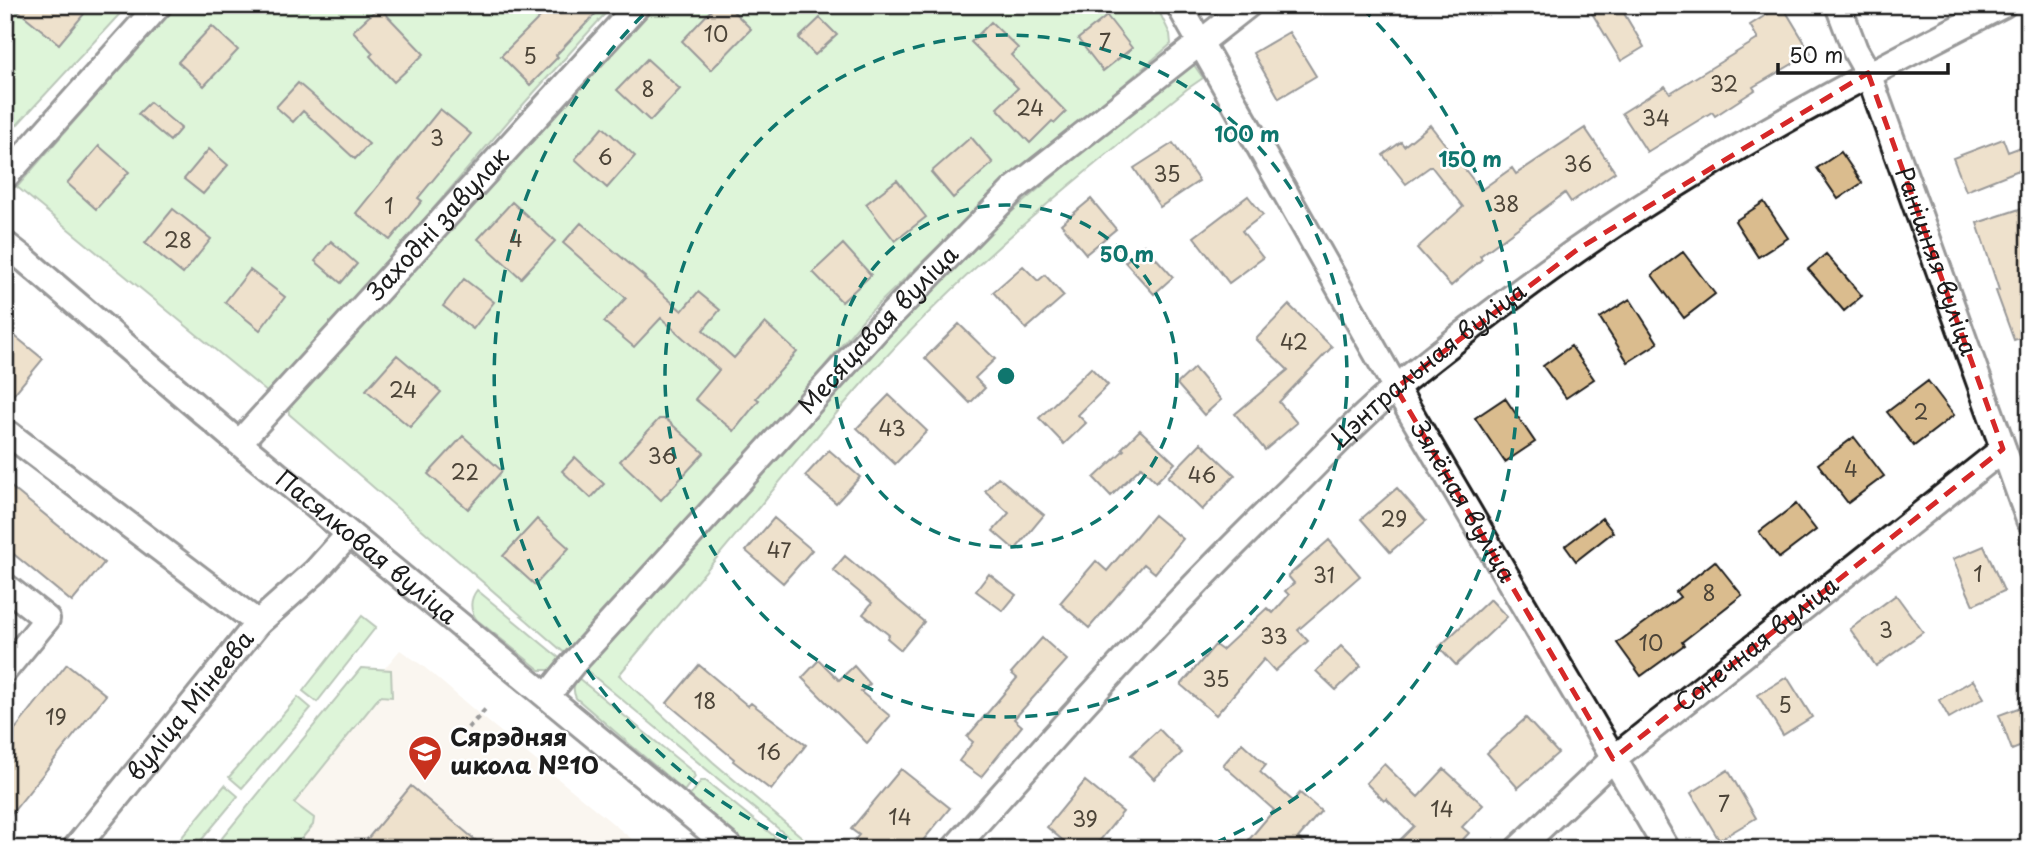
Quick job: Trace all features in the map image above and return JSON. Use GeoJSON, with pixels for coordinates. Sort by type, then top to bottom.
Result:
{"type":"FeatureCollection","features":[{"type":"Feature","properties":{"kind":"street"},"geometry":{"type":"LineString","coordinates":[[5,177],[159,5]]}},
{"type":"Feature","properties":{"kind":"street","name":"Заходні завулак"},"geometry":{"type":"LineString","coordinates":[[239,443],[638,5]]}},
{"type":"Feature","properties":{"kind":"street","name":"Зялёная вуліца"},"geometry":{"type":"LineString","coordinates":[[1179,5],[1396,388],[1667,849]]}},
{"type":"Feature","properties":{"kind":"street","name":"Месяцавая вуліца"},"geometry":{"type":"LineString","coordinates":[[547,696],[880,326],[1014,189],[1248,5]]}},
{"type":"Feature","properties":{"kind":"street","name":"Ранішняя вуліца"},"geometry":{"type":"LineString","coordinates":[[1838,5],[1855,50],[1868,74],[2029,520]]}},
{"type":"Feature","properties":{"kind":"street","name":"Цэнтральная вуліца"},"geometry":{"type":"LineString","coordinates":[[954,849],[1063,726],[1228,550],[1396,388],[1508,299],[1661,194],[1761,133],[1868,74],[2003,5]]}},
{"type":"Feature","properties":{"kind":"street","name":"Пасялковая вуліца"},"geometry":{"type":"LineString","coordinates":[[5,244],[239,443],[732,849]]}},
{"type":"Feature","properties":{"kind":"street"},"geometry":{"type":"LineString","coordinates":[[5,431],[258,623]]}},
{"type":"Feature","properties":{"kind":"street","name":"Сонечная вуліца"},"geometry":{"type":"LineString","coordinates":[[1518,849],[1613,759],[2003,449]]}},
{"type":"Feature","properties":{"kind":"street","name":"вуліца Мінеева"},"geometry":{"type":"LineString","coordinates":[[75,849],[258,623],[315,572],[349,534]]}},
{"type":"Feature","properties":{"kind":"street"},"geometry":{"type":"LineString","coordinates":[[5,586],[47,619],[5,670]]}},
{"type":"Feature","properties":{"kind":"path"},"geometry":{"type":"LineString","coordinates":[[468,728],[487,708]]}},
{"type":"Feature","properties":{"kind":"highlighted area"},"geometry":{"type":"Polygon","coordinates":[[[1868,73],[2003,449],[1613,759],[1396,388],[1578,249],[1868,73]]]}},
{"type":"Feature","properties":{"kind":"shaded area","name":"Сярэдняя школа №10"},"geometry":{"type":"Polygon","coordinates":[[[400,650],[423,666],[644,849],[233,849],[400,650]]]}},
{"type":"Feature","properties":{"kind":"green space"},"geometry":{"type":"Polygon","coordinates":[[[5,5],[128,5],[5,138],[5,5]]]}},
{"type":"Feature","properties":{"kind":"green space"},"geometry":{"type":"Polygon","coordinates":[[[173,5],[613,5],[511,118],[384,266],[268,393],[17,187],[173,5]]]}},
{"type":"Feature","properties":{"kind":"green space"},"geometry":{"type":"Polygon","coordinates":[[[655,5],[1156,5],[1170,34],[1171,44],[974,212],[865,317],[568,656],[289,414],[288,406],[655,5]]]}},
{"type":"Feature","properties":{"kind":"green space"},"geometry":{"type":"Polygon","coordinates":[[[1186,65],[1194,65],[1203,78],[1069,185],[992,252],[919,322],[839,410],[619,675],[713,762],[816,849],[803,849],[585,669],[726,516],[839,385],[963,255],[1186,65]]]}},
{"type":"Feature","properties":{"kind":"green space"},"geometry":{"type":"Polygon","coordinates":[[[477,590],[564,662],[558,670],[540,670],[477,620],[471,605],[477,590]]]}},
{"type":"Feature","properties":{"kind":"green space"},"geometry":{"type":"Polygon","coordinates":[[[362,616],[376,627],[317,702],[303,691],[362,616]]]}},
{"type":"Feature","properties":{"kind":"green space"},"geometry":{"type":"Polygon","coordinates":[[[361,668],[391,670],[392,697],[380,696],[294,803],[314,818],[313,825],[293,849],[213,849],[361,668]]]}},
{"type":"Feature","properties":{"kind":"green space"},"geometry":{"type":"Polygon","coordinates":[[[577,677],[693,772],[695,777],[684,791],[576,698],[574,687],[577,677]]]}},
{"type":"Feature","properties":{"kind":"green space"},"geometry":{"type":"Polygon","coordinates":[[[298,697],[311,708],[242,788],[229,777],[298,697]]]}},
{"type":"Feature","properties":{"kind":"green space"},"geometry":{"type":"Polygon","coordinates":[[[701,781],[706,781],[790,849],[754,849],[690,796],[701,781]]]}},
{"type":"Feature","properties":{"kind":"green space"},"geometry":{"type":"Polygon","coordinates":[[[225,785],[238,796],[194,849],[172,849],[225,785]]]}},
{"type":"Feature","properties":{"kind":"building"},"geometry":{"type":"Polygon","coordinates":[[[11,5],[73,5],[84,14],[59,44],[11,5]]]}},
{"type":"Feature","properties":{"kind":"building"},"geometry":{"type":"Polygon","coordinates":[[[552,5],[604,5],[530,85],[501,56],[552,5]]]}},
{"type":"Feature","properties":{"kind":"building"},"geometry":{"type":"Polygon","coordinates":[[[716,5],[727,5],[751,29],[711,70],[682,41],[716,5]]]}},
{"type":"Feature","properties":{"kind":"building"},"geometry":{"type":"Polygon","coordinates":[[[1587,5],[1619,5],[1644,47],[1621,61],[1587,5]]]}},
{"type":"Feature","properties":{"kind":"building"},"geometry":{"type":"Polygon","coordinates":[[[1782,5],[1811,53],[1753,87],[1755,90],[1715,116],[1712,112],[1647,152],[1622,113],[1665,86],[1670,93],[1758,39],[1750,25],[1782,5]]]}},
{"type":"Feature","properties":{"kind":"building"},"geometry":{"type":"Polygon","coordinates":[[[379,7],[424,54],[394,82],[370,56],[373,53],[353,31],[379,7]]]}},
{"type":"Feature","properties":{"kind":"building"},"geometry":{"type":"Polygon","coordinates":[[[1107,16],[1132,48],[1103,71],[1078,39],[1107,16]]]}},
{"type":"Feature","properties":{"kind":"building"},"geometry":{"type":"Polygon","coordinates":[[[820,18],[837,35],[815,55],[799,38],[820,18]]]}},
{"type":"Feature","properties":{"kind":"building"},"geometry":{"type":"Polygon","coordinates":[[[991,22],[1018,48],[1011,55],[1066,112],[1055,123],[1052,121],[1030,143],[997,108],[1018,88],[971,42],[991,22]]]}},
{"type":"Feature","properties":{"kind":"building"},"geometry":{"type":"Polygon","coordinates":[[[212,26],[238,50],[204,86],[178,62],[212,26]]]}},
{"type":"Feature","properties":{"kind":"building"},"geometry":{"type":"Polygon","coordinates":[[[1289,32],[1316,76],[1279,98],[1253,53],[1289,32]]]}},
{"type":"Feature","properties":{"kind":"building"},"geometry":{"type":"Polygon","coordinates":[[[647,59],[680,89],[650,121],[617,90],[647,59]]]}},
{"type":"Feature","properties":{"kind":"building"},"geometry":{"type":"Polygon","coordinates":[[[298,83],[369,144],[355,159],[303,111],[293,122],[276,107],[298,83]]]}},
{"type":"Feature","properties":{"kind":"building"},"geometry":{"type":"Polygon","coordinates":[[[150,102],[181,128],[170,141],[138,114],[150,102]]]}},
{"type":"Feature","properties":{"kind":"building"},"geometry":{"type":"Polygon","coordinates":[[[440,109],[471,134],[418,198],[422,201],[390,240],[356,213],[440,109]]]}},
{"type":"Feature","properties":{"kind":"building"},"geometry":{"type":"Polygon","coordinates":[[[1430,125],[1481,190],[1512,168],[1516,174],[1585,128],[1615,172],[1571,202],[1565,193],[1480,256],[1482,259],[1451,286],[1417,248],[1463,207],[1431,166],[1406,184],[1383,155],[1401,142],[1404,146],[1430,125]]]}},
{"type":"Feature","properties":{"kind":"building"},"geometry":{"type":"Polygon","coordinates":[[[603,127],[635,156],[607,188],[575,159],[603,127]]]}},
{"type":"Feature","properties":{"kind":"building"},"geometry":{"type":"Polygon","coordinates":[[[971,137],[993,163],[953,198],[931,172],[971,137]]]}},
{"type":"Feature","properties":{"kind":"building"},"geometry":{"type":"Polygon","coordinates":[[[2003,139],[2008,152],[2029,144],[2029,166],[1966,191],[1953,158],[2003,139]]]}},
{"type":"Feature","properties":{"kind":"building"},"geometry":{"type":"Polygon","coordinates":[[[1173,143],[1199,181],[1160,207],[1134,168],[1173,143]]]}},
{"type":"Feature","properties":{"kind":"building"},"geometry":{"type":"Polygon","coordinates":[[[99,146],[129,172],[96,209],[67,183],[99,146]]]}},
{"type":"Feature","properties":{"kind":"building"},"geometry":{"type":"Polygon","coordinates":[[[209,149],[228,165],[203,194],[184,179],[209,149]]]}},
{"type":"Feature","properties":{"kind":"building"},"geometry":{"type":"Polygon","coordinates":[[[1841,152],[1862,183],[1838,199],[1817,168],[1841,152]]]}},
{"type":"Feature","properties":{"kind":"building"},"geometry":{"type":"Polygon","coordinates":[[[897,180],[926,217],[895,241],[866,204],[897,180]]]}},
{"type":"Feature","properties":{"kind":"building"},"geometry":{"type":"Polygon","coordinates":[[[1248,196],[1263,215],[1242,231],[1263,258],[1229,283],[1194,237],[1248,196]]]}},
{"type":"Feature","properties":{"kind":"building"},"geometry":{"type":"Polygon","coordinates":[[[1091,199],[1116,229],[1086,254],[1061,224],[1091,199]]]}},
{"type":"Feature","properties":{"kind":"building"},"geometry":{"type":"Polygon","coordinates":[[[512,202],[555,241],[521,278],[478,239],[512,202]]]}},
{"type":"Feature","properties":{"kind":"building"},"geometry":{"type":"Polygon","coordinates":[[[1764,202],[1788,238],[1758,257],[1735,221],[1764,202]]]}},
{"type":"Feature","properties":{"kind":"building"},"geometry":{"type":"Polygon","coordinates":[[[2029,206],[2029,335],[2014,340],[1996,291],[1999,290],[1977,223],[2029,206]]]}},
{"type":"Feature","properties":{"kind":"building"},"geometry":{"type":"Polygon","coordinates":[[[173,209],[211,239],[183,274],[145,243],[173,209]]]}},
{"type":"Feature","properties":{"kind":"building"},"geometry":{"type":"Polygon","coordinates":[[[581,223],[682,311],[698,292],[720,310],[703,330],[734,358],[765,323],[797,352],[756,398],[759,400],[734,431],[695,399],[719,370],[661,318],[634,347],[604,322],[626,298],[563,243],[581,223]]]}},
{"type":"Feature","properties":{"kind":"building"},"geometry":{"type":"Polygon","coordinates":[[[331,241],[357,264],[341,283],[315,261],[331,241]]]}},
{"type":"Feature","properties":{"kind":"building"},"geometry":{"type":"Polygon","coordinates":[[[843,244],[871,275],[842,302],[813,272],[843,244]]]}},
{"type":"Feature","properties":{"kind":"building"},"geometry":{"type":"Polygon","coordinates":[[[1144,245],[1173,277],[1154,294],[1125,262],[1144,245]]]}},
{"type":"Feature","properties":{"kind":"building"},"geometry":{"type":"Polygon","coordinates":[[[1683,252],[1715,294],[1684,318],[1652,275],[1683,252]]]}},
{"type":"Feature","properties":{"kind":"building"},"geometry":{"type":"Polygon","coordinates":[[[1826,254],[1862,296],[1844,311],[1808,269],[1826,254]]]}},
{"type":"Feature","properties":{"kind":"building"},"geometry":{"type":"Polygon","coordinates":[[[1023,266],[1038,281],[1045,275],[1064,296],[1026,329],[993,292],[1023,266]]]}},
{"type":"Feature","properties":{"kind":"building"},"geometry":{"type":"Polygon","coordinates":[[[250,270],[285,297],[260,330],[225,302],[250,270]]]}},
{"type":"Feature","properties":{"kind":"building"},"geometry":{"type":"Polygon","coordinates":[[[464,279],[494,302],[473,329],[443,306],[464,279]]]}},
{"type":"Feature","properties":{"kind":"building"},"geometry":{"type":"Polygon","coordinates":[[[1630,299],[1658,343],[1628,362],[1600,318],[1630,299]]]}},
{"type":"Feature","properties":{"kind":"building"},"geometry":{"type":"Polygon","coordinates":[[[1289,305],[1332,347],[1279,402],[1297,423],[1265,450],[1235,414],[1288,370],[1256,339],[1289,305]]]}},
{"type":"Feature","properties":{"kind":"building"},"geometry":{"type":"Polygon","coordinates":[[[959,324],[995,359],[975,378],[985,388],[970,403],[925,358],[959,324]]]}},
{"type":"Feature","properties":{"kind":"building"},"geometry":{"type":"Polygon","coordinates":[[[5,328],[43,359],[5,405],[5,328]]]}},
{"type":"Feature","properties":{"kind":"building"},"geometry":{"type":"Polygon","coordinates":[[[1571,346],[1594,379],[1566,398],[1543,366],[1571,346]]]}},
{"type":"Feature","properties":{"kind":"building"},"geometry":{"type":"Polygon","coordinates":[[[397,355],[441,392],[410,427],[366,390],[397,355]]]}},
{"type":"Feature","properties":{"kind":"building"},"geometry":{"type":"Polygon","coordinates":[[[1091,368],[1108,385],[1078,415],[1086,423],[1064,444],[1039,418],[1091,368]]]}},
{"type":"Feature","properties":{"kind":"building"},"geometry":{"type":"Polygon","coordinates":[[[1194,368],[1221,400],[1204,415],[1177,384],[1194,368]]]}},
{"type":"Feature","properties":{"kind":"building"},"geometry":{"type":"Polygon","coordinates":[[[1928,381],[1954,415],[1914,446],[1887,412],[1928,381]]]}},
{"type":"Feature","properties":{"kind":"building"},"geometry":{"type":"Polygon","coordinates":[[[889,395],[927,431],[895,464],[857,428],[889,395]]]}},
{"type":"Feature","properties":{"kind":"building"},"geometry":{"type":"Polygon","coordinates":[[[1505,398],[1535,442],[1505,462],[1475,418],[1505,398]]]}},
{"type":"Feature","properties":{"kind":"building"},"geometry":{"type":"Polygon","coordinates":[[[659,419],[666,419],[704,453],[661,500],[620,461],[659,419]]]}},
{"type":"Feature","properties":{"kind":"building"},"geometry":{"type":"Polygon","coordinates":[[[1140,430],[1175,463],[1156,482],[1141,467],[1111,496],[1094,478],[1124,450],[1122,448],[1140,430]]]}},
{"type":"Feature","properties":{"kind":"building"},"geometry":{"type":"Polygon","coordinates":[[[463,436],[502,471],[468,509],[428,474],[463,436]]]}},
{"type":"Feature","properties":{"kind":"building"},"geometry":{"type":"Polygon","coordinates":[[[1854,437],[1884,476],[1848,503],[1818,464],[1854,437]]]}},
{"type":"Feature","properties":{"kind":"building"},"geometry":{"type":"Polygon","coordinates":[[[1201,443],[1235,475],[1202,510],[1168,477],[1201,443]]]}},
{"type":"Feature","properties":{"kind":"building"},"geometry":{"type":"Polygon","coordinates":[[[829,450],[860,477],[836,503],[805,476],[829,450]]]}},
{"type":"Feature","properties":{"kind":"building"},"geometry":{"type":"Polygon","coordinates":[[[575,457],[604,484],[591,498],[562,471],[575,457]]]}},
{"type":"Feature","properties":{"kind":"building"},"geometry":{"type":"Polygon","coordinates":[[[998,477],[1044,515],[1015,550],[993,531],[1009,513],[985,491],[998,477]]]}},
{"type":"Feature","properties":{"kind":"building"},"geometry":{"type":"Polygon","coordinates":[[[5,482],[104,563],[72,602],[5,547],[5,482]]]}},
{"type":"Feature","properties":{"kind":"building"},"geometry":{"type":"Polygon","coordinates":[[[1397,488],[1426,521],[1390,552],[1361,519],[1397,488]]]}},
{"type":"Feature","properties":{"kind":"building"},"geometry":{"type":"Polygon","coordinates":[[[1796,504],[1816,530],[1779,558],[1759,532],[1796,504]]]}},
{"type":"Feature","properties":{"kind":"building"},"geometry":{"type":"Polygon","coordinates":[[[1154,515],[1183,539],[1155,573],[1144,564],[1089,628],[1060,603],[1096,561],[1107,571],[1154,515]]]}},
{"type":"Feature","properties":{"kind":"building"},"geometry":{"type":"Polygon","coordinates":[[[774,518],[812,550],[783,583],[746,551],[774,518]]]}},
{"type":"Feature","properties":{"kind":"building"},"geometry":{"type":"Polygon","coordinates":[[[1602,518],[1613,532],[1576,561],[1565,546],[1602,518]]]}},
{"type":"Feature","properties":{"kind":"building"},"geometry":{"type":"Polygon","coordinates":[[[537,519],[569,548],[535,585],[503,556],[537,519]]]}},
{"type":"Feature","properties":{"kind":"building"},"geometry":{"type":"Polygon","coordinates":[[[1329,540],[1360,576],[1298,630],[1308,641],[1275,671],[1264,659],[1216,715],[1181,685],[1215,645],[1222,650],[1267,608],[1273,613],[1289,595],[1285,591],[1294,583],[1288,576],[1329,540]]]}},
{"type":"Feature","properties":{"kind":"building"},"geometry":{"type":"Polygon","coordinates":[[[1984,546],[2004,591],[1973,605],[1953,559],[1984,546]]]}},
{"type":"Feature","properties":{"kind":"building"},"geometry":{"type":"Polygon","coordinates":[[[845,556],[924,622],[901,650],[887,638],[889,635],[863,614],[872,603],[833,570],[845,556]]]}},
{"type":"Feature","properties":{"kind":"building"},"geometry":{"type":"Polygon","coordinates":[[[1715,561],[1742,595],[1682,642],[1684,645],[1641,676],[1617,643],[1680,597],[1676,592],[1715,561]]]}},
{"type":"Feature","properties":{"kind":"building"},"geometry":{"type":"Polygon","coordinates":[[[989,574],[1016,595],[1003,611],[976,591],[989,574]]]}},
{"type":"Feature","properties":{"kind":"building"},"geometry":{"type":"Polygon","coordinates":[[[1896,595],[1923,632],[1876,666],[1850,629],[1896,595]]]}},
{"type":"Feature","properties":{"kind":"building"},"geometry":{"type":"Polygon","coordinates":[[[1490,599],[1507,617],[1456,665],[1439,647],[1490,599]]]}},
{"type":"Feature","properties":{"kind":"building"},"geometry":{"type":"Polygon","coordinates":[[[1042,638],[1067,660],[1014,719],[1022,726],[981,777],[959,761],[973,742],[967,737],[1017,678],[1011,673],[1042,638]]]}},
{"type":"Feature","properties":{"kind":"building"},"geometry":{"type":"Polygon","coordinates":[[[1341,646],[1361,666],[1336,690],[1316,671],[1341,646]]]}},
{"type":"Feature","properties":{"kind":"building"},"geometry":{"type":"Polygon","coordinates":[[[819,660],[839,680],[854,666],[870,684],[861,692],[890,716],[867,743],[802,678],[819,660]]]}},
{"type":"Feature","properties":{"kind":"building"},"geometry":{"type":"Polygon","coordinates":[[[67,664],[106,695],[5,822],[5,742],[67,664]]]}},
{"type":"Feature","properties":{"kind":"building"},"geometry":{"type":"Polygon","coordinates":[[[699,665],[748,706],[751,703],[806,745],[771,790],[733,761],[734,759],[667,703],[699,665]]]}},
{"type":"Feature","properties":{"kind":"building"},"geometry":{"type":"Polygon","coordinates":[[[1787,677],[1812,717],[1783,735],[1758,695],[1787,677]]]}},
{"type":"Feature","properties":{"kind":"building"},"geometry":{"type":"Polygon","coordinates":[[[1973,680],[1984,698],[1949,718],[1939,700],[1973,680]]]}},
{"type":"Feature","properties":{"kind":"building"},"geometry":{"type":"Polygon","coordinates":[[[2029,704],[2029,743],[2012,750],[1999,715],[2029,704]]]}},
{"type":"Feature","properties":{"kind":"building"},"geometry":{"type":"Polygon","coordinates":[[[1526,718],[1558,753],[1518,788],[1487,753],[1526,718]]]}},
{"type":"Feature","properties":{"kind":"building"},"geometry":{"type":"Polygon","coordinates":[[[1159,729],[1182,753],[1154,779],[1131,755],[1159,729]]]}},
{"type":"Feature","properties":{"kind":"building"},"geometry":{"type":"Polygon","coordinates":[[[1242,743],[1266,765],[1260,772],[1293,801],[1300,793],[1321,811],[1298,838],[1311,849],[1241,849],[1274,810],[1223,765],[1242,743]]]}},
{"type":"Feature","properties":{"kind":"building"},"geometry":{"type":"Polygon","coordinates":[[[1384,764],[1418,797],[1444,769],[1483,805],[1462,827],[1469,833],[1454,849],[1391,849],[1414,826],[1366,783],[1384,764]]]}},
{"type":"Feature","properties":{"kind":"building"},"geometry":{"type":"Polygon","coordinates":[[[901,769],[950,808],[916,849],[847,849],[859,835],[851,829],[901,769]]]}},
{"type":"Feature","properties":{"kind":"building"},"geometry":{"type":"Polygon","coordinates":[[[1728,770],[1756,818],[1719,840],[1691,793],[1728,770]]]}},
{"type":"Feature","properties":{"kind":"building"},"geometry":{"type":"Polygon","coordinates":[[[1085,781],[1123,812],[1093,849],[1073,849],[1047,827],[1085,781]]]}},
{"type":"Feature","properties":{"kind":"building"},"geometry":{"type":"Polygon","coordinates":[[[411,786],[486,849],[359,849],[411,786]]]}},
{"type":"Feature","properties":{"kind":"place","name":"Сярэдняя школа №10"},"geometry":{"type":"Point","coordinates":[425,782]}}]}
